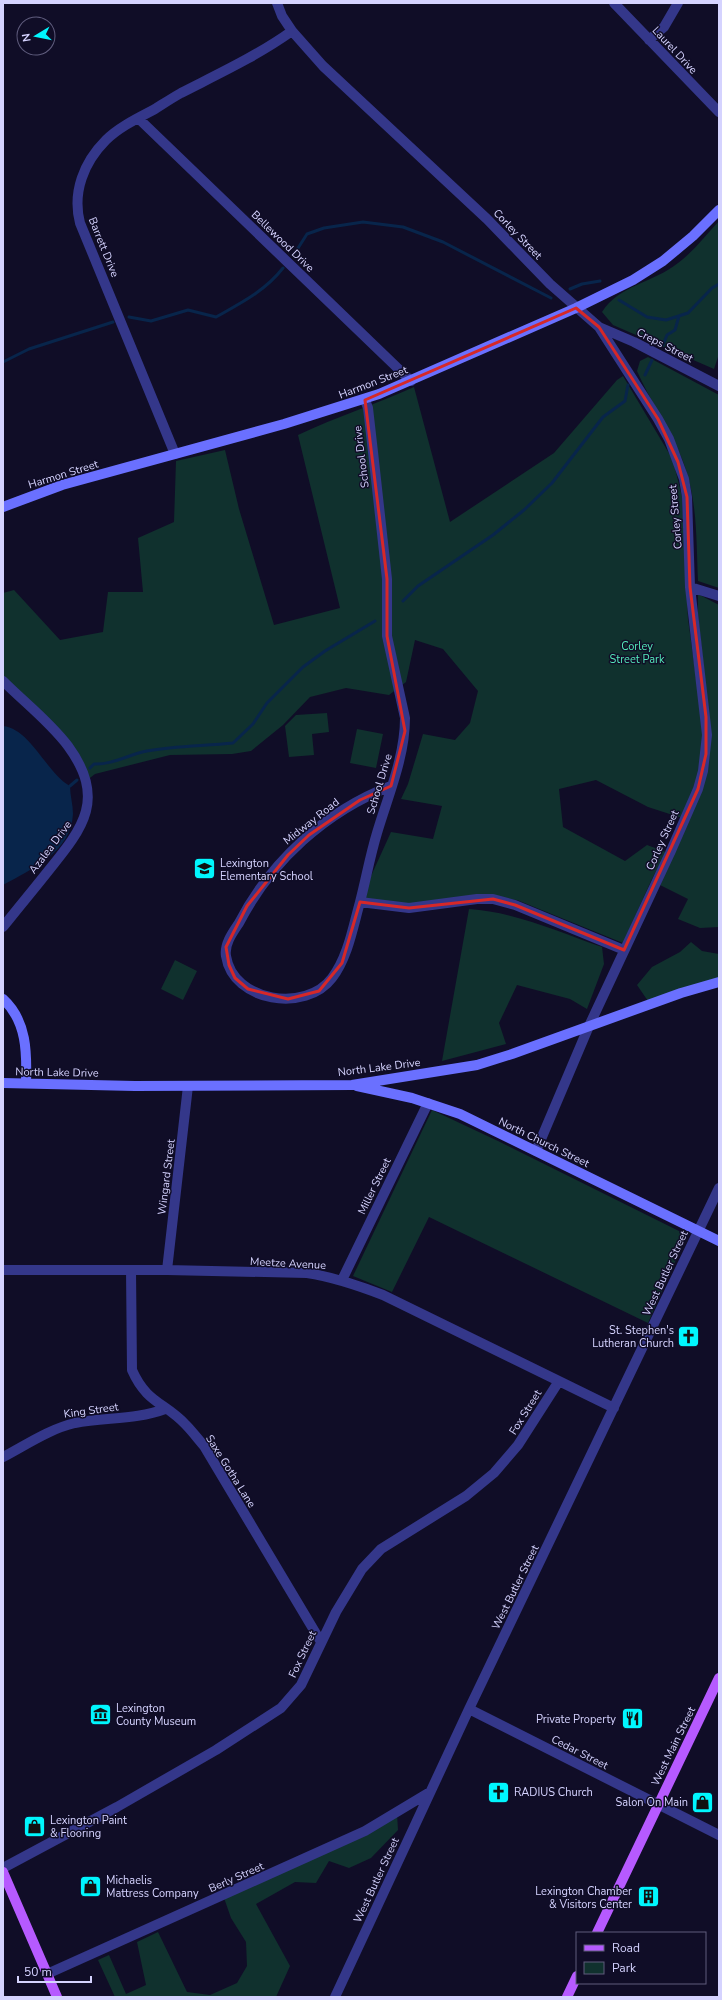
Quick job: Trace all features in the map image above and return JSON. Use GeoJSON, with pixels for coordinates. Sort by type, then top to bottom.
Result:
{"type":"FeatureCollection","features":[{"type":"Feature","properties":{"kind":"main road","name":"Harmon Street"},"geometry":{"type":"LineString","coordinates":[[3,508],[62,485],[284,424],[365,400],[411,381],[576,308],[633,280],[663,261],[693,236],[719,210]]}},
{"type":"Feature","properties":{"kind":"main road","name":"North Lake Drive"},"geometry":{"type":"LineString","coordinates":[[3,1083],[188,1086],[352,1085],[477,1065],[512,1054],[681,992],[719,982]]}},
{"type":"Feature","properties":{"kind":"main road"},"geometry":{"type":"LineString","coordinates":[[3,999],[17,1017],[22,1029],[26,1046],[26,1083]]}},
{"type":"Feature","properties":{"kind":"main road","name":"North Church Street"},"geometry":{"type":"LineString","coordinates":[[352,1085],[428,1103],[460,1114],[719,1241]]}},
{"type":"Feature","properties":{"kind":"main road","name":"West Main Street"},"geometry":{"type":"LineString","coordinates":[[598,1932],[719,1678]]}},
{"type":"Feature","properties":{"kind":"main road"},"geometry":{"type":"LineString","coordinates":[[3,1872],[57,1997]]}},
{"type":"Feature","properties":{"kind":"main road"},"geometry":{"type":"LineString","coordinates":[[567,1997],[576,1978]]}},
{"type":"Feature","properties":{"kind":"street","name":"Corley Street"},"geometry":{"type":"LineString","coordinates":[[277,3],[282,16],[292,31],[358,100],[487,219],[550,284],[599,327],[658,419],[678,462],[687,497],[690,587],[706,717],[707,735],[704,765],[693,801],[589,1026],[536,1150]]}},
{"type":"Feature","properties":{"kind":"street","name":"Laurel Drive"},"geometry":{"type":"LineString","coordinates":[[614,3],[693,88],[719,112]]}},
{"type":"Feature","properties":{"kind":"street"},"geometry":{"type":"LineString","coordinates":[[649,40],[664,27],[678,3]]}},
{"type":"Feature","properties":{"kind":"street","name":"Barrett Drive"},"geometry":{"type":"LineString","coordinates":[[175,454],[80,223],[77,205],[81,178],[94,155],[112,135],[179,94],[230,69],[292,31]]}},
{"type":"Feature","properties":{"kind":"street","name":"Bellewood Drive"},"geometry":{"type":"LineString","coordinates":[[138,118],[411,381]]}},
{"type":"Feature","properties":{"kind":"street","name":"Creps Street"},"geometry":{"type":"LineString","coordinates":[[599,327],[634,342],[719,386]]}},
{"type":"Feature","properties":{"kind":"street","name":"School Drive"},"geometry":{"type":"LineString","coordinates":[[360,902],[376,836],[404,741],[405,718],[387,636],[387,579],[368,408],[365,400]]}},
{"type":"Feature","properties":{"kind":"street"},"geometry":{"type":"LineString","coordinates":[[690,587],[719,596]]}},
{"type":"Feature","properties":{"kind":"street","name":"Azalea Drive"},"geometry":{"type":"LineString","coordinates":[[3,682],[68,747],[83,772],[88,792],[87,811],[74,838],[3,927]]}},
{"type":"Feature","properties":{"kind":"street","name":"Midway Road"},"geometry":{"type":"LineString","coordinates":[[360,902],[342,963],[332,979],[319,991],[303,998],[288,999],[266,996],[248,989],[235,978],[229,965],[226,947],[247,906],[270,874],[309,835],[335,815],[360,800],[391,786]]}},
{"type":"Feature","properties":{"kind":"street"},"geometry":{"type":"LineString","coordinates":[[360,902],[409,908],[477,899],[492,899],[515,905],[624,950]]}},
{"type":"Feature","properties":{"kind":"street","name":"Wingard Street"},"geometry":{"type":"LineString","coordinates":[[167,1270],[188,1086]]}},
{"type":"Feature","properties":{"kind":"street","name":"Miller Street"},"geometry":{"type":"LineString","coordinates":[[342,1280],[428,1103]]}},
{"type":"Feature","properties":{"kind":"street","name":"West Butler Street"},"geometry":{"type":"LineString","coordinates":[[335,1997],[469,1709],[719,1188]]}},
{"type":"Feature","properties":{"kind":"street","name":"Meetze Avenue"},"geometry":{"type":"LineString","coordinates":[[3,1270],[167,1270],[306,1274],[342,1280],[382,1295],[614,1408]]}},
{"type":"Feature","properties":{"kind":"street","name":"Saxe Gotha Lane"},"geometry":{"type":"LineString","coordinates":[[131,1270],[132,1370],[146,1394],[186,1424],[204,1446],[321,1642]]}},
{"type":"Feature","properties":{"kind":"street","name":"Fox Street"},"geometry":{"type":"LineString","coordinates":[[3,1868],[117,1807],[274,1715],[293,1697],[301,1685],[321,1642],[352,1584],[374,1555],[404,1533],[466,1496],[494,1473],[518,1445],[559,1381]]}},
{"type":"Feature","properties":{"kind":"street","name":"King Street"},"geometry":{"type":"LineString","coordinates":[[3,1457],[60,1427],[76,1423],[138,1416],[165,1409]]}},
{"type":"Feature","properties":{"kind":"street","name":"Cedar Street"},"geometry":{"type":"LineString","coordinates":[[469,1709],[719,1835]]}},
{"type":"Feature","properties":{"kind":"street","name":"Berly Street"},"geometry":{"type":"LineString","coordinates":[[47,1974],[365,1831],[430,1792]]}},
{"type":"Feature","properties":{"kind":"highlighted area"},"geometry":{"type":"Polygon","coordinates":[[[576,308],[599,327],[658,419],[678,462],[687,497],[690,587],[706,717],[706,754],[698,789],[670,853],[624,950],[515,905],[493,899],[409,908],[360,902],[342,963],[319,991],[288,999],[248,989],[235,978],[229,965],[226,947],[247,906],[288,855],[309,835],[360,800],[391,786],[405,731],[387,636],[387,579],[365,400],[576,308]]]}},
{"type":"Feature","properties":{"kind":"green space"},"geometry":{"type":"Polygon","coordinates":[[[719,221],[719,354],[714,369],[613,325],[602,312],[609,303],[627,290],[668,270],[684,259],[719,221]]]}},
{"type":"Feature","properties":{"kind":"green space"},"geometry":{"type":"Polygon","coordinates":[[[648,357],[719,395],[719,588],[698,581],[695,515],[690,483],[679,452],[637,371],[640,361],[648,357]]]}},
{"type":"Feature","properties":{"kind":"green space","name":"Corley Street Park"},"geometry":{"type":"Polygon","coordinates":[[[623,376],[673,460],[682,497],[688,619],[696,678],[704,716],[702,771],[682,818],[648,807],[596,780],[559,789],[563,827],[625,861],[647,845],[666,852],[623,943],[517,900],[504,899],[408,905],[361,898],[391,832],[433,839],[442,806],[401,799],[408,784],[423,734],[455,740],[470,723],[478,691],[443,649],[415,640],[406,682],[389,695],[346,688],[310,697],[283,725],[251,751],[232,754],[170,755],[95,774],[86,781],[63,740],[3,676],[3,593],[14,590],[60,640],[103,632],[108,592],[143,592],[138,538],[174,522],[176,461],[225,450],[239,509],[274,625],[340,608],[298,435],[414,387],[450,522],[554,453],[617,380],[623,376]]]}},
{"type":"Feature","properties":{"kind":"green space"},"geometry":{"type":"Polygon","coordinates":[[[698,594],[719,605],[719,927],[700,928],[678,919],[688,899],[660,885],[699,791],[709,717],[698,615],[698,594]]]}},
{"type":"Feature","properties":{"kind":"green space"},"geometry":{"type":"Polygon","coordinates":[[[327,713],[329,732],[312,734],[314,755],[289,757],[285,726],[296,715],[327,713]]]}},
{"type":"Feature","properties":{"kind":"green space"},"geometry":{"type":"Polygon","coordinates":[[[357,729],[383,734],[376,768],[350,763],[357,729]]]}},
{"type":"Feature","properties":{"kind":"green space"},"geometry":{"type":"Polygon","coordinates":[[[469,909],[520,918],[602,947],[604,964],[587,1009],[570,999],[517,985],[499,1023],[506,1044],[442,1061],[469,909]]]}},
{"type":"Feature","properties":{"kind":"green space"},"geometry":{"type":"Polygon","coordinates":[[[691,942],[702,951],[719,954],[719,982],[650,1004],[637,985],[652,967],[680,952],[691,942]]]}},
{"type":"Feature","properties":{"kind":"green space"},"geometry":{"type":"Polygon","coordinates":[[[175,960],[197,971],[183,1000],[161,989],[175,960]]]}},
{"type":"Feature","properties":{"kind":"green space"},"geometry":{"type":"Polygon","coordinates":[[[432,1110],[498,1141],[687,1235],[648,1323],[429,1217],[392,1292],[353,1276],[432,1110]]]}},
{"type":"Feature","properties":{"kind":"green space"},"geometry":{"type":"Polygon","coordinates":[[[397,1814],[398,1830],[371,1858],[349,1868],[329,1861],[316,1883],[295,1882],[256,1904],[290,1966],[276,1997],[115,1997],[98,1960],[109,1955],[126,1994],[146,1985],[137,1942],[158,1932],[187,1992],[210,1995],[237,1983],[247,1966],[246,1942],[231,1918],[223,1895],[397,1814]]]}},
{"type":"Feature","properties":{"kind":"water"},"geometry":{"type":"Polygon","coordinates":[[[3,726],[13,729],[22,735],[54,772],[70,786],[73,814],[71,827],[58,849],[37,866],[3,885],[3,726]]]}},
{"type":"Feature","properties":{"kind":"waterway"},"geometry":{"type":"LineString","coordinates":[[293,256],[307,234],[324,228],[363,222],[403,227],[443,242],[551,298]]}},
{"type":"Feature","properties":{"kind":"waterway"},"geometry":{"type":"LineString","coordinates":[[129,317],[151,321],[188,310],[216,317],[260,290],[283,268]]}},
{"type":"Feature","properties":{"kind":"waterway"},"geometry":{"type":"LineString","coordinates":[[570,289],[582,284],[600,281]]}},
{"type":"Feature","properties":{"kind":"waterway"},"geometry":{"type":"LineString","coordinates":[[619,300],[647,317],[666,320],[688,313],[712,288],[719,284]]}},
{"type":"Feature","properties":{"kind":"waterway"},"geometry":{"type":"LineString","coordinates":[[663,345],[667,335],[675,330],[679,316]]}},
{"type":"Feature","properties":{"kind":"waterway"},"geometry":{"type":"LineString","coordinates":[[3,362],[29,349],[113,322]]}},
{"type":"Feature","properties":{"kind":"waterway"},"geometry":{"type":"LineString","coordinates":[[645,375],[652,360]]}},
{"type":"Feature","properties":{"kind":"waterway"},"geometry":{"type":"LineString","coordinates":[[403,601],[418,586],[493,535],[524,510],[552,483],[603,417],[625,401],[628,385]]}},
{"type":"Feature","properties":{"kind":"waterway"},"geometry":{"type":"LineString","coordinates":[[90,768],[94,764],[107,763],[141,752],[169,748],[233,743],[253,724],[267,703],[303,667],[325,651],[375,621]]}},
{"type":"Feature","properties":{"kind":"waterway"},"geometry":{"type":"LineString","coordinates":[[70,786],[77,780]]}},
{"type":"Feature","properties":{"kind":"place","name":"Lexington Elementary School"},"geometry":{"type":"Point","coordinates":[205,869]}},
{"type":"Feature","properties":{"kind":"place","name":"St. Stephen's Lutheran Church"},"geometry":{"type":"Point","coordinates":[689,1336]}},
{"type":"Feature","properties":{"kind":"place","name":"Lexington County Museum"},"geometry":{"type":"Point","coordinates":[101,1714]}},
{"type":"Feature","properties":{"kind":"place","name":"Private Property"},"geometry":{"type":"Point","coordinates":[632,1719]}},
{"type":"Feature","properties":{"kind":"place","name":"RADIUS Church"},"geometry":{"type":"Point","coordinates":[498,1792]}},
{"type":"Feature","properties":{"kind":"place","name":"Salon On Main"},"geometry":{"type":"Point","coordinates":[703,1802]}},
{"type":"Feature","properties":{"kind":"place","name":"Lexington Paint & Flooring"},"geometry":{"type":"Point","coordinates":[34,1826]}},
{"type":"Feature","properties":{"kind":"place","name":"Michaelis Mattress Company"},"geometry":{"type":"Point","coordinates":[90,1886]}},
{"type":"Feature","properties":{"kind":"place","name":"Lexington Chamber & Visitors Center"},"geometry":{"type":"Point","coordinates":[648,1897]}}]}
